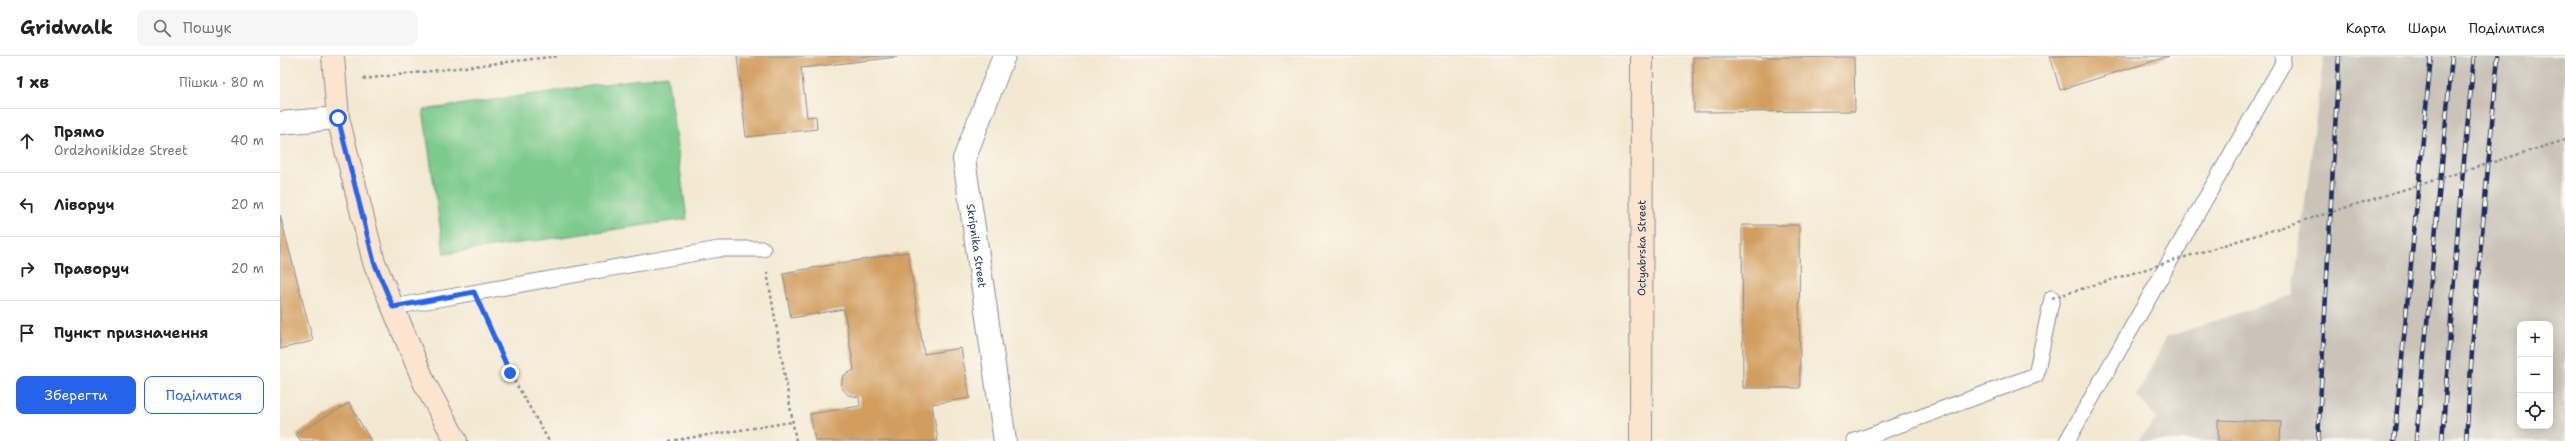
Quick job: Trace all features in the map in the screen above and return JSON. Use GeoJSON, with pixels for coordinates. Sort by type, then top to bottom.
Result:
{"type":"FeatureCollection","features":[{"type":"Feature","properties":{"kind":"main road"},"geometry":{"type":"LineString","coordinates":[[333,56],[338,118],[374,262],[425,384],[456,441]]}},
{"type":"Feature","properties":{"kind":"main road","name":"Octyabrska Street"},"geometry":{"type":"LineString","coordinates":[[1641,441],[1642,56]]}},
{"type":"Feature","properties":{"kind":"street","name":"Skripnika Street"},"geometry":{"type":"LineString","coordinates":[[1004,56],[964,159],[1005,441]]}},
{"type":"Feature","properties":{"kind":"street"},"geometry":{"type":"LineString","coordinates":[[280,123],[338,118]]}},
{"type":"Feature","properties":{"kind":"lane"},"geometry":{"type":"LineString","coordinates":[[2067,441],[2282,64],[2283,56]]}},
{"type":"Feature","properties":{"kind":"lane"},"geometry":{"type":"LineString","coordinates":[[393,307],[719,249],[763,249]]}},
{"type":"Feature","properties":{"kind":"lane"},"geometry":{"type":"LineString","coordinates":[[1855,441],[2036,375],[2052,298]]}},
{"type":"Feature","properties":{"kind":"path"},"geometry":{"type":"LineString","coordinates":[[335,82],[558,56]]}},
{"type":"Feature","properties":{"kind":"path"},"geometry":{"type":"LineString","coordinates":[[2052,298],[2565,140]]}},
{"type":"Feature","properties":{"kind":"path"},"geometry":{"type":"LineString","coordinates":[[763,249],[796,441]]}},
{"type":"Feature","properties":{"kind":"path"},"geometry":{"type":"LineString","coordinates":[[474,292],[510,373],[549,441]]}},
{"type":"Feature","properties":{"kind":"path"},"geometry":{"type":"LineString","coordinates":[[669,441],[792,422]]}},
{"type":"Feature","properties":{"kind":"shaded area"},"geometry":{"type":"Polygon","coordinates":[[[2324,56],[2565,56],[2565,441],[2137,441],[2157,419],[2137,396],[2166,337],[2293,295],[2324,56]]]}},
{"type":"Feature","properties":{"kind":"green space"},"geometry":{"type":"Polygon","coordinates":[[[667,75],[687,219],[444,254],[423,110],[667,75]]]}},
{"type":"Feature","properties":{"kind":"building"},"geometry":{"type":"Polygon","coordinates":[[[737,56],[897,57],[801,68],[807,117],[816,116],[817,129],[746,137],[737,56]]]}},
{"type":"Feature","properties":{"kind":"building"},"geometry":{"type":"Polygon","coordinates":[[[2050,56],[2169,56],[2060,90],[2050,56]]]}},
{"type":"Feature","properties":{"kind":"building"},"geometry":{"type":"Polygon","coordinates":[[[1693,57],[1854,57],[1855,111],[1694,112],[1693,57]]]}},
{"type":"Feature","properties":{"kind":"building"},"geometry":{"type":"Polygon","coordinates":[[[280,215],[313,341],[280,349],[280,215]]]}},
{"type":"Feature","properties":{"kind":"building"},"geometry":{"type":"Polygon","coordinates":[[[1742,225],[1799,225],[1800,388],[1743,388],[1742,225]]]}},
{"type":"Feature","properties":{"kind":"building"},"geometry":{"type":"Polygon","coordinates":[[[908,252],[924,354],[961,348],[970,398],[932,404],[938,441],[815,441],[810,414],[860,406],[859,397],[848,395],[841,387],[843,376],[854,370],[844,309],[791,318],[783,273],[908,252]]]}},
{"type":"Feature","properties":{"kind":"building"},"geometry":{"type":"Polygon","coordinates":[[[349,403],[371,441],[301,441],[296,434],[349,403]]]}},
{"type":"Feature","properties":{"kind":"building"},"geometry":{"type":"Polygon","coordinates":[[[2218,420],[2281,422],[2280,441],[2218,441],[2218,420]]]}},
{"type":"Feature","properties":{"kind":"railway"},"geometry":{"type":"LineString","coordinates":[[2318,441],[2339,56]]}},
{"type":"Feature","properties":{"kind":"railway"},"geometry":{"type":"LineString","coordinates":[[2394,441],[2431,56]]}},
{"type":"Feature","properties":{"kind":"railway"},"geometry":{"type":"LineString","coordinates":[[2416,441],[2452,56]]}},
{"type":"Feature","properties":{"kind":"railway"},"geometry":{"type":"LineString","coordinates":[[2442,441],[2459,213],[2474,56]]}},
{"type":"Feature","properties":{"kind":"railway"},"geometry":{"type":"LineString","coordinates":[[2466,441],[2474,322],[2498,56]]}},
{"type":"Feature","properties":{"kind":"route"},"geometry":{"type":"LineString","coordinates":[[338,118],[374,262],[393,307],[474,292],[510,373]]}}]}
